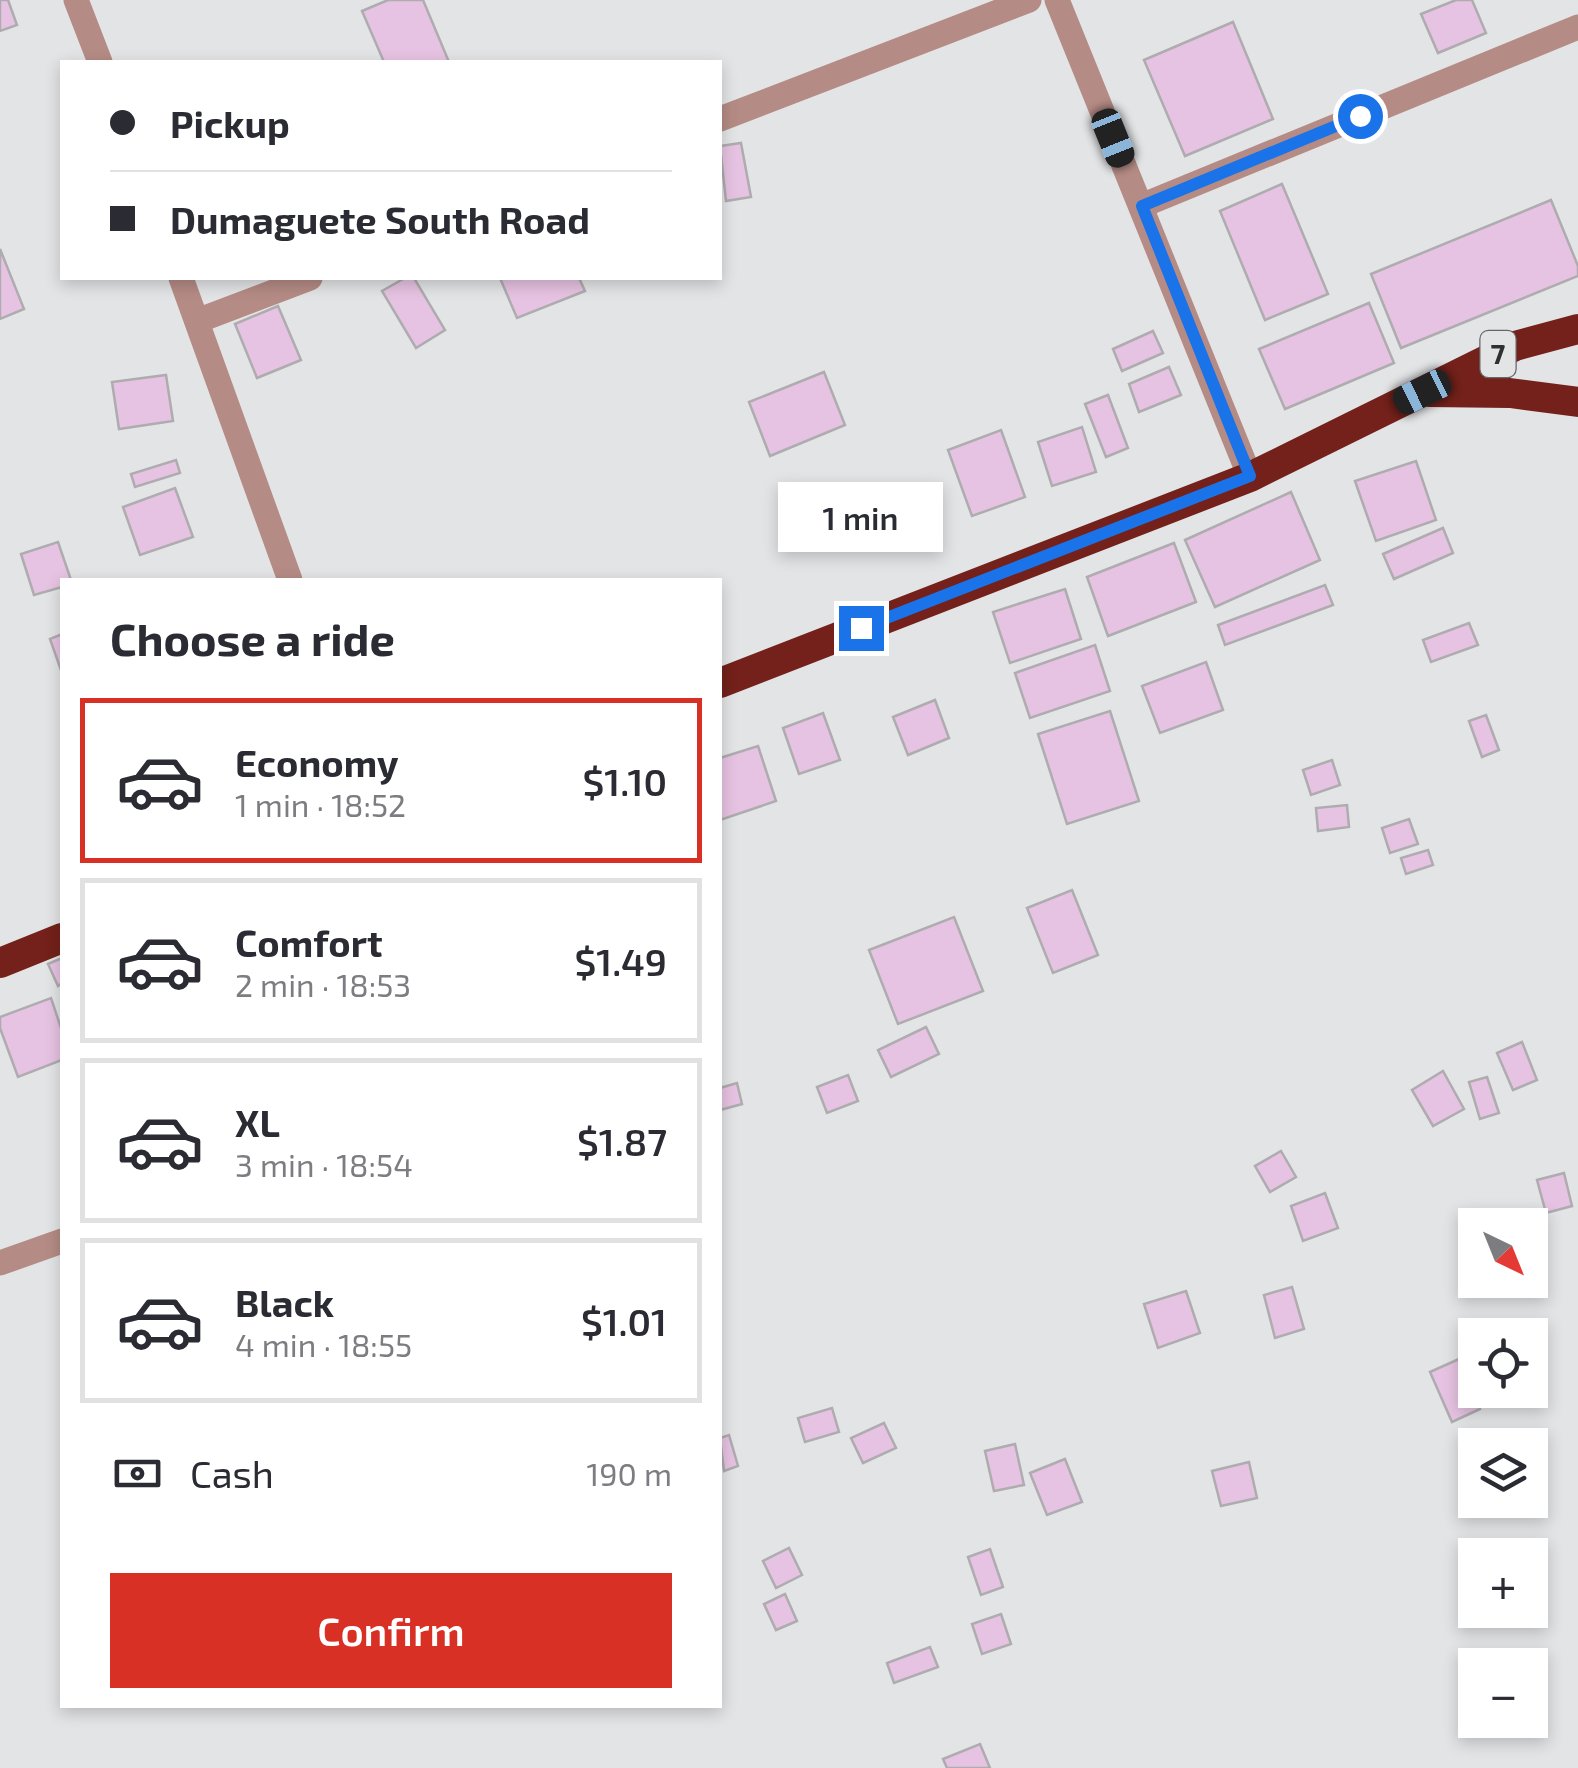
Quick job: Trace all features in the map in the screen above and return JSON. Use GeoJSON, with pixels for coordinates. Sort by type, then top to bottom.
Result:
{"type":"FeatureCollection","features":[{"type":"Feature","properties":{"kind":"highway","name":"7"},"geometry":{"type":"LineString","coordinates":[[722,682],[1250,476],[1515,346],[1578,329]]}},
{"type":"Feature","properties":{"kind":"highway","name":"7"},"geometry":{"type":"LineString","coordinates":[[1422,392],[1510,393],[1578,402]]}},
{"type":"Feature","properties":{"kind":"highway"},"geometry":{"type":"LineString","coordinates":[[0,962],[60,939]]}},
{"type":"Feature","properties":{"kind":"street"},"geometry":{"type":"LineString","coordinates":[[76,0],[99,60]]}},
{"type":"Feature","properties":{"kind":"street"},"geometry":{"type":"LineString","coordinates":[[722,118],[1029,0]]}},
{"type":"Feature","properties":{"kind":"street"},"geometry":{"type":"LineString","coordinates":[[1057,0],[1250,476]]}},
{"type":"Feature","properties":{"kind":"street"},"geometry":{"type":"LineString","coordinates":[[1142,206],[1578,27]]}},
{"type":"Feature","properties":{"kind":"street"},"geometry":{"type":"LineString","coordinates":[[182,280],[289,578]]}},
{"type":"Feature","properties":{"kind":"street"},"geometry":{"type":"LineString","coordinates":[[197,321],[305,280]]}},
{"type":"Feature","properties":{"kind":"street"},"geometry":{"type":"LineString","coordinates":[[0,1263],[60,1242]]}},
{"type":"Feature","properties":{"kind":"building"},"geometry":{"type":"Polygon","coordinates":[[[0,0],[8,0],[17,25],[0,31],[0,0]]]}},
{"type":"Feature","properties":{"kind":"building"},"geometry":{"type":"Polygon","coordinates":[[[388,0],[423,0],[448,60],[383,60],[362,11],[388,0]]]}},
{"type":"Feature","properties":{"kind":"building"},"geometry":{"type":"Polygon","coordinates":[[[1456,0],[1472,0],[1486,33],[1438,53],[1421,14],[1456,0]]]}},
{"type":"Feature","properties":{"kind":"building"},"geometry":{"type":"Polygon","coordinates":[[[1233,22],[1273,119],[1185,156],[1144,60],[1233,22]]]}},
{"type":"Feature","properties":{"kind":"building"},"geometry":{"type":"Polygon","coordinates":[[[741,143],[751,197],[726,201],[722,146],[741,143]]]}},
{"type":"Feature","properties":{"kind":"building"},"geometry":{"type":"Polygon","coordinates":[[[1282,184],[1328,294],[1265,320],[1220,211],[1282,184]]]}},
{"type":"Feature","properties":{"kind":"building"},"geometry":{"type":"Polygon","coordinates":[[[1551,200],[1578,266],[1578,276],[1401,348],[1371,274],[1551,200]]]}},
{"type":"Feature","properties":{"kind":"building"},"geometry":{"type":"Polygon","coordinates":[[[0,249],[24,309],[0,319],[0,249]]]}},
{"type":"Feature","properties":{"kind":"building"},"geometry":{"type":"Polygon","coordinates":[[[401,280],[415,280],[445,330],[416,348],[382,291],[401,280]]]}},
{"type":"Feature","properties":{"kind":"building"},"geometry":{"type":"Polygon","coordinates":[[[501,280],[580,280],[585,291],[517,318],[501,280]]]}},
{"type":"Feature","properties":{"kind":"building"},"geometry":{"type":"Polygon","coordinates":[[[1369,303],[1394,363],[1285,409],[1259,349],[1369,303]]]}},
{"type":"Feature","properties":{"kind":"building"},"geometry":{"type":"Polygon","coordinates":[[[278,306],[301,360],[257,378],[235,324],[278,306]]]}},
{"type":"Feature","properties":{"kind":"building"},"geometry":{"type":"Polygon","coordinates":[[[1153,331],[1163,353],[1122,371],[1113,349],[1153,331]]]}},
{"type":"Feature","properties":{"kind":"building"},"geometry":{"type":"Polygon","coordinates":[[[1169,367],[1181,395],[1139,412],[1129,384],[1169,367]]]}},
{"type":"Feature","properties":{"kind":"building"},"geometry":{"type":"Polygon","coordinates":[[[824,372],[845,425],[770,456],[749,402],[824,372]]]}},
{"type":"Feature","properties":{"kind":"building"},"geometry":{"type":"Polygon","coordinates":[[[166,375],[173,421],[119,429],[112,382],[166,375]]]}},
{"type":"Feature","properties":{"kind":"building"},"geometry":{"type":"Polygon","coordinates":[[[1108,395],[1128,448],[1106,457],[1085,404],[1108,395]]]}},
{"type":"Feature","properties":{"kind":"building"},"geometry":{"type":"Polygon","coordinates":[[[1082,427],[1096,472],[1052,486],[1038,442],[1082,427]]]}},
{"type":"Feature","properties":{"kind":"building"},"geometry":{"type":"Polygon","coordinates":[[[1001,430],[1025,497],[972,516],[948,450],[1001,430]]]}},
{"type":"Feature","properties":{"kind":"building"},"geometry":{"type":"Polygon","coordinates":[[[176,460],[180,473],[135,487],[131,474],[176,460]]]}},
{"type":"Feature","properties":{"kind":"building"},"geometry":{"type":"Polygon","coordinates":[[[1416,461],[1436,520],[1376,541],[1355,481],[1416,461]]]}},
{"type":"Feature","properties":{"kind":"building"},"geometry":{"type":"Polygon","coordinates":[[[175,488],[193,537],[140,555],[123,507],[175,488]]]}},
{"type":"Feature","properties":{"kind":"building"},"geometry":{"type":"Polygon","coordinates":[[[1291,492],[1320,560],[1215,607],[1185,540],[1291,492]]]}},
{"type":"Feature","properties":{"kind":"building"},"geometry":{"type":"Polygon","coordinates":[[[1443,528],[1453,553],[1394,579],[1383,554],[1443,528]]]}},
{"type":"Feature","properties":{"kind":"building"},"geometry":{"type":"Polygon","coordinates":[[[58,542],[70,578],[60,578],[60,588],[34,595],[21,554],[58,542]]]}},
{"type":"Feature","properties":{"kind":"building"},"geometry":{"type":"Polygon","coordinates":[[[1174,543],[1196,602],[1108,636],[1087,577],[1174,543]]]}},
{"type":"Feature","properties":{"kind":"building"},"geometry":{"type":"Polygon","coordinates":[[[1325,585],[1333,605],[1225,645],[1218,625],[1325,585]]]}},
{"type":"Feature","properties":{"kind":"building"},"geometry":{"type":"Polygon","coordinates":[[[1065,589],[1081,639],[1010,663],[993,612],[1065,589]]]}},
{"type":"Feature","properties":{"kind":"building"},"geometry":{"type":"Polygon","coordinates":[[[1469,623],[1478,645],[1431,662],[1423,640],[1469,623]]]}},
{"type":"Feature","properties":{"kind":"building"},"geometry":{"type":"Polygon","coordinates":[[[60,635],[60,667],[50,639],[60,635]]]}},
{"type":"Feature","properties":{"kind":"building"},"geometry":{"type":"Polygon","coordinates":[[[1095,645],[1110,691],[1030,718],[1015,673],[1095,645]]]}},
{"type":"Feature","properties":{"kind":"building"},"geometry":{"type":"Polygon","coordinates":[[[1206,662],[1223,710],[1160,733],[1142,686],[1206,662]]]}},
{"type":"Feature","properties":{"kind":"building"},"geometry":{"type":"Polygon","coordinates":[[[935,700],[949,738],[908,755],[893,717],[935,700]]]}},
{"type":"Feature","properties":{"kind":"building"},"geometry":{"type":"Polygon","coordinates":[[[1110,711],[1139,801],[1067,824],[1038,734],[1110,711]]]}},
{"type":"Feature","properties":{"kind":"building"},"geometry":{"type":"Polygon","coordinates":[[[823,713],[840,760],[799,774],[783,728],[823,713]]]}},
{"type":"Feature","properties":{"kind":"building"},"geometry":{"type":"Polygon","coordinates":[[[1486,715],[1499,750],[1482,757],[1469,721],[1486,715]]]}},
{"type":"Feature","properties":{"kind":"building"},"geometry":{"type":"Polygon","coordinates":[[[758,746],[776,801],[722,819],[722,757],[758,746]]]}},
{"type":"Feature","properties":{"kind":"building"},"geometry":{"type":"Polygon","coordinates":[[[1332,760],[1340,785],[1311,795],[1303,770],[1332,760]]]}},
{"type":"Feature","properties":{"kind":"building"},"geometry":{"type":"Polygon","coordinates":[[[1347,805],[1349,827],[1318,831],[1316,808],[1347,805]]]}},
{"type":"Feature","properties":{"kind":"building"},"geometry":{"type":"Polygon","coordinates":[[[1409,819],[1418,844],[1390,853],[1382,828],[1409,819]]]}},
{"type":"Feature","properties":{"kind":"building"},"geometry":{"type":"Polygon","coordinates":[[[1428,850],[1433,865],[1406,874],[1401,858],[1428,850]]]}},
{"type":"Feature","properties":{"kind":"building"},"geometry":{"type":"Polygon","coordinates":[[[1072,890],[1098,955],[1053,973],[1027,908],[1072,890]]]}},
{"type":"Feature","properties":{"kind":"building"},"geometry":{"type":"Polygon","coordinates":[[[954,917],[983,991],[898,1024],[869,950],[954,917]]]}},
{"type":"Feature","properties":{"kind":"building"},"geometry":{"type":"Polygon","coordinates":[[[60,959],[58,986],[48,964],[60,959]]]}},
{"type":"Feature","properties":{"kind":"building"},"geometry":{"type":"Polygon","coordinates":[[[51,998],[60,1025],[60,1061],[18,1077],[0,1028],[0,1017],[51,998]]]}},
{"type":"Feature","properties":{"kind":"building"},"geometry":{"type":"Polygon","coordinates":[[[926,1027],[939,1054],[891,1077],[878,1050],[926,1027]]]}},
{"type":"Feature","properties":{"kind":"building"},"geometry":{"type":"Polygon","coordinates":[[[1522,1042],[1537,1080],[1513,1090],[1497,1053],[1522,1042]]]}},
{"type":"Feature","properties":{"kind":"building"},"geometry":{"type":"Polygon","coordinates":[[[1443,1071],[1464,1109],[1433,1126],[1412,1090],[1443,1071]]]}},
{"type":"Feature","properties":{"kind":"building"},"geometry":{"type":"Polygon","coordinates":[[[848,1075],[858,1101],[827,1113],[817,1087],[848,1075]]]}},
{"type":"Feature","properties":{"kind":"building"},"geometry":{"type":"Polygon","coordinates":[[[1487,1077],[1499,1113],[1480,1119],[1469,1082],[1487,1077]]]}},
{"type":"Feature","properties":{"kind":"building"},"geometry":{"type":"Polygon","coordinates":[[[737,1083],[742,1104],[722,1109],[722,1087],[737,1083]]]}},
{"type":"Feature","properties":{"kind":"building"},"geometry":{"type":"Polygon","coordinates":[[[1281,1151],[1296,1177],[1270,1192],[1255,1166],[1281,1151]]]}},
{"type":"Feature","properties":{"kind":"building"},"geometry":{"type":"Polygon","coordinates":[[[1564,1173],[1572,1206],[1548,1212],[1537,1180],[1564,1173]]]}},
{"type":"Feature","properties":{"kind":"building"},"geometry":{"type":"Polygon","coordinates":[[[1325,1193],[1338,1228],[1303,1241],[1291,1206],[1325,1193]]]}},
{"type":"Feature","properties":{"kind":"building"},"geometry":{"type":"Polygon","coordinates":[[[1292,1287],[1304,1329],[1275,1338],[1264,1295],[1292,1287]]]}},
{"type":"Feature","properties":{"kind":"building"},"geometry":{"type":"Polygon","coordinates":[[[1186,1291],[1200,1333],[1158,1348],[1144,1304],[1186,1291]]]}},
{"type":"Feature","properties":{"kind":"building"},"geometry":{"type":"Polygon","coordinates":[[[1458,1359],[1458,1408],[1480,1409],[1452,1422],[1430,1372],[1458,1359]]]}},
{"type":"Feature","properties":{"kind":"building"},"geometry":{"type":"Polygon","coordinates":[[[832,1408],[839,1432],[805,1442],[798,1418],[832,1408]]]}},
{"type":"Feature","properties":{"kind":"building"},"geometry":{"type":"Polygon","coordinates":[[[884,1423],[896,1448],[863,1463],[851,1438],[884,1423]]]}},
{"type":"Feature","properties":{"kind":"building"},"geometry":{"type":"Polygon","coordinates":[[[729,1435],[738,1466],[724,1471],[722,1454],[722,1437],[729,1435]]]}},
{"type":"Feature","properties":{"kind":"building"},"geometry":{"type":"Polygon","coordinates":[[[1015,1444],[1024,1485],[994,1491],[985,1451],[1015,1444]]]}},
{"type":"Feature","properties":{"kind":"building"},"geometry":{"type":"Polygon","coordinates":[[[1065,1459],[1082,1502],[1047,1515],[1030,1473],[1065,1459]]]}},
{"type":"Feature","properties":{"kind":"building"},"geometry":{"type":"Polygon","coordinates":[[[1249,1462],[1257,1498],[1221,1506],[1212,1471],[1249,1462]]]}},
{"type":"Feature","properties":{"kind":"building"},"geometry":{"type":"Polygon","coordinates":[[[789,1548],[802,1575],[776,1588],[763,1561],[789,1548]]]}},
{"type":"Feature","properties":{"kind":"building"},"geometry":{"type":"Polygon","coordinates":[[[990,1549],[1003,1587],[981,1595],[968,1557],[990,1549]]]}},
{"type":"Feature","properties":{"kind":"building"},"geometry":{"type":"Polygon","coordinates":[[[785,1594],[797,1621],[776,1630],[764,1604],[785,1594]]]}},
{"type":"Feature","properties":{"kind":"building"},"geometry":{"type":"Polygon","coordinates":[[[1001,1614],[1011,1644],[982,1654],[972,1624],[1001,1614]]]}},
{"type":"Feature","properties":{"kind":"building"},"geometry":{"type":"Polygon","coordinates":[[[930,1647],[938,1667],[894,1683],[887,1663],[930,1647]]]}},
{"type":"Feature","properties":{"kind":"building"},"geometry":{"type":"Polygon","coordinates":[[[980,1744],[990,1768],[947,1768],[943,1759],[980,1744]]]}},
{"type":"Feature","properties":{"kind":"route"},"geometry":{"type":"LineString","coordinates":[[861,628],[1250,476],[1142,206],[1360,116]]}}]}
